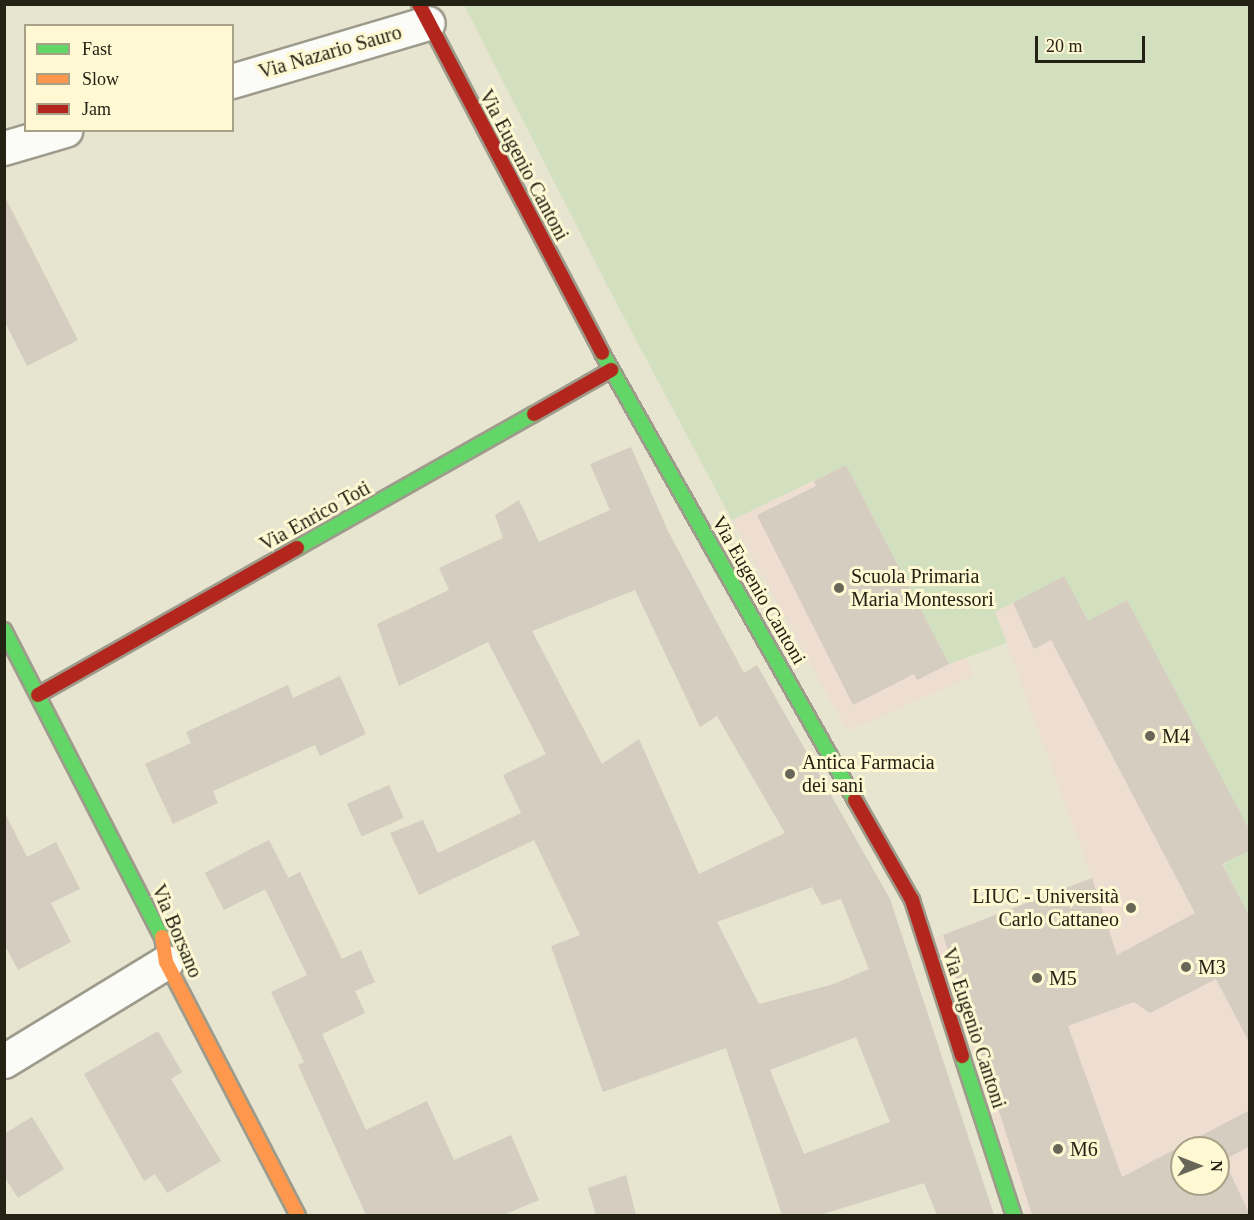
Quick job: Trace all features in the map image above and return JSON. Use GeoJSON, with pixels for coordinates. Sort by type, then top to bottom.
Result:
{"type":"FeatureCollection","features":[{"type":"Feature","properties":{"kind":"street","name":"Via Nazario Sauro"},"geometry":{"type":"LineString","coordinates":[[234,80],[423,14]]}},
{"type":"Feature","properties":{"kind":"street","name":"Via Eugenio Cantoni"},"geometry":{"type":"LineString","coordinates":[[423,14],[611,370],[912,900],[1014,1215]]}},
{"type":"Feature","properties":{"kind":"street"},"geometry":{"type":"LineString","coordinates":[[4,148],[58,132]]}},
{"type":"Feature","properties":{"kind":"street","name":"Via Enrico Toti"},"geometry":{"type":"LineString","coordinates":[[38,694],[611,370]]}},
{"type":"Feature","properties":{"kind":"street","name":"Via Borsano"},"geometry":{"type":"LineString","coordinates":[[4,630],[162,935],[166,962],[298,1215]]}},
{"type":"Feature","properties":{"kind":"street"},"geometry":{"type":"LineString","coordinates":[[4,1061],[166,962]]}},
{"type":"Feature","properties":{"kind":"shaded area","name":"Scuola Primaria Maria Montessori"},"geometry":{"type":"Polygon","coordinates":[[[846,465],[949,663],[965,656],[973,676],[847,731],[732,520],[846,465]]]}},
{"type":"Feature","properties":{"kind":"shaded area","name":"LIUC - Università Carlo Cattaneo"},"geometry":{"type":"Polygon","coordinates":[[[1064,576],[1127,600],[1249,831],[1249,1215],[1027,1215],[934,938],[1092,878],[995,612],[1064,576]]]}},
{"type":"Feature","properties":{"kind":"green space"},"geometry":{"type":"Polygon","coordinates":[[[464,5],[1249,5],[1249,831],[1127,600],[1088,621],[1064,577],[995,612],[1007,643],[949,664],[846,465],[732,520],[609,289],[464,5]]]}},
{"type":"Feature","properties":{"kind":"green space"},"geometry":{"type":"Polygon","coordinates":[[[1249,850],[1249,917],[1223,864],[1249,850]]]}},
{"type":"Feature","properties":{"kind":"building"},"geometry":{"type":"Polygon","coordinates":[[[4,195],[78,340],[27,366],[4,320],[4,195]]]}},
{"type":"Feature","properties":{"kind":"building"},"geometry":{"type":"Polygon","coordinates":[[[631,447],[668,531],[744,673],[757,665],[890,899],[994,1215],[937,1215],[924,1183],[820,1215],[782,1215],[726,1048],[603,1092],[551,946],[580,935],[534,840],[419,895],[390,833],[423,820],[438,853],[521,813],[503,775],[546,754],[488,642],[399,686],[377,624],[449,590],[439,568],[503,538],[495,515],[519,500],[539,542],[610,510],[590,464],[631,447]],[[635,590],[532,631],[602,764],[639,739],[699,874],[785,833],[717,716],[700,727],[635,590]],[[812,887],[717,922],[759,1004],[834,984],[869,969],[841,899],[822,905],[812,887]],[[856,1037],[770,1070],[804,1154],[890,1122],[856,1037]]]}},
{"type":"Feature","properties":{"kind":"building","name":"Scuola Primaria Maria Montessori"},"geometry":{"type":"Polygon","coordinates":[[[846,465],[949,664],[917,680],[914,674],[853,705],[757,515],[816,486],[814,481],[846,465]]]}},
{"type":"Feature","properties":{"kind":"building","name":"LIUC - Università Carlo Cattaneo"},"geometry":{"type":"Polygon","coordinates":[[[1064,576],[1088,621],[1127,600],[1250,831],[1250,850],[1222,864],[1250,917],[1250,1044],[1216,979],[1150,1013],[1134,1002],[1068,1026],[1122,1177],[1170,1152],[1170,1196],[1230,1196],[1230,1173],[1250,1215],[1032,1215],[943,935],[1092,878],[1117,955],[1195,913],[1051,640],[1034,649],[1013,603],[1064,576]]]}},
{"type":"Feature","properties":{"kind":"building"},"geometry":{"type":"Polygon","coordinates":[[[340,676],[366,734],[320,756],[315,745],[213,791],[218,803],[173,824],[145,764],[191,743],[186,732],[288,685],[293,698],[340,676]]]}},
{"type":"Feature","properties":{"kind":"building"},"geometry":{"type":"Polygon","coordinates":[[[389,785],[404,818],[362,837],[347,804],[389,785]]]}},
{"type":"Feature","properties":{"kind":"building"},"geometry":{"type":"Polygon","coordinates":[[[4,811],[27,857],[56,842],[80,889],[51,903],[71,942],[18,970],[4,944],[4,811]]]}},
{"type":"Feature","properties":{"kind":"building"},"geometry":{"type":"Polygon","coordinates":[[[269,840],[288,877],[224,910],[205,873],[269,840]]]}},
{"type":"Feature","properties":{"kind":"building"},"geometry":{"type":"Polygon","coordinates":[[[300,872],[342,959],[361,950],[375,982],[355,991],[365,1013],[322,1034],[366,1130],[427,1101],[454,1160],[511,1135],[539,1200],[503,1215],[366,1215],[298,1065],[304,1062],[271,992],[307,975],[265,889],[300,872]]]}},
{"type":"Feature","properties":{"kind":"building"},"geometry":{"type":"Polygon","coordinates":[[[158,1031],[182,1072],[171,1079],[221,1161],[167,1193],[155,1174],[144,1181],[84,1074],[158,1031]]]}},
{"type":"Feature","properties":{"kind":"building","name":"LIUC - Università Carlo Cattaneo"},"geometry":{"type":"Polygon","coordinates":[[[1250,1110],[1250,1146],[1230,1157],[1230,1136],[1200,1136],[1250,1110]]]}},
{"type":"Feature","properties":{"kind":"building"},"geometry":{"type":"Polygon","coordinates":[[[32,1117],[64,1169],[18,1198],[4,1176],[4,1134],[32,1117]]]}},
{"type":"Feature","properties":{"kind":"building"},"geometry":{"type":"Polygon","coordinates":[[[626,1175],[636,1215],[596,1215],[588,1188],[626,1175]]]}},
{"type":"Feature","properties":{"kind":"traffic: fast"},"geometry":{"type":"LineString","coordinates":[[602,353],[855,800]]}},
{"type":"Feature","properties":{"kind":"traffic: fast"},"geometry":{"type":"LineString","coordinates":[[297,548],[534,414]]}},
{"type":"Feature","properties":{"kind":"traffic: fast"},"geometry":{"type":"LineString","coordinates":[[4,630],[162,937]]}},
{"type":"Feature","properties":{"kind":"traffic: fast"},"geometry":{"type":"LineString","coordinates":[[962,1056],[1014,1216]]}},
{"type":"Feature","properties":{"kind":"traffic: slow"},"geometry":{"type":"LineString","coordinates":[[162,937],[166,962],[298,1216]]}},
{"type":"Feature","properties":{"kind":"traffic: jam"},"geometry":{"type":"LineString","coordinates":[[419,4],[602,353]]}},
{"type":"Feature","properties":{"kind":"traffic: jam"},"geometry":{"type":"LineString","coordinates":[[534,414],[611,370]]}},
{"type":"Feature","properties":{"kind":"traffic: jam"},"geometry":{"type":"LineString","coordinates":[[38,695],[297,548]]}},
{"type":"Feature","properties":{"kind":"traffic: jam"},"geometry":{"type":"LineString","coordinates":[[855,800],[912,900],[962,1056]]}},
{"type":"Feature","properties":{"kind":"place","name":"Scuola Primaria Maria Montessori"},"geometry":{"type":"Point","coordinates":[839,588]}},
{"type":"Feature","properties":{"kind":"place","name":"M4"},"geometry":{"type":"Point","coordinates":[1150,736]}},
{"type":"Feature","properties":{"kind":"place","name":"Antica Farmacia dei sani"},"geometry":{"type":"Point","coordinates":[790,774]}},
{"type":"Feature","properties":{"kind":"place","name":"LIUC - Università Carlo Cattaneo"},"geometry":{"type":"Point","coordinates":[1131,908]}},
{"type":"Feature","properties":{"kind":"place","name":"M3"},"geometry":{"type":"Point","coordinates":[1186,967]}},
{"type":"Feature","properties":{"kind":"place","name":"M5"},"geometry":{"type":"Point","coordinates":[1037,978]}},
{"type":"Feature","properties":{"kind":"place","name":"M6"},"geometry":{"type":"Point","coordinates":[1058,1149]}}]}
